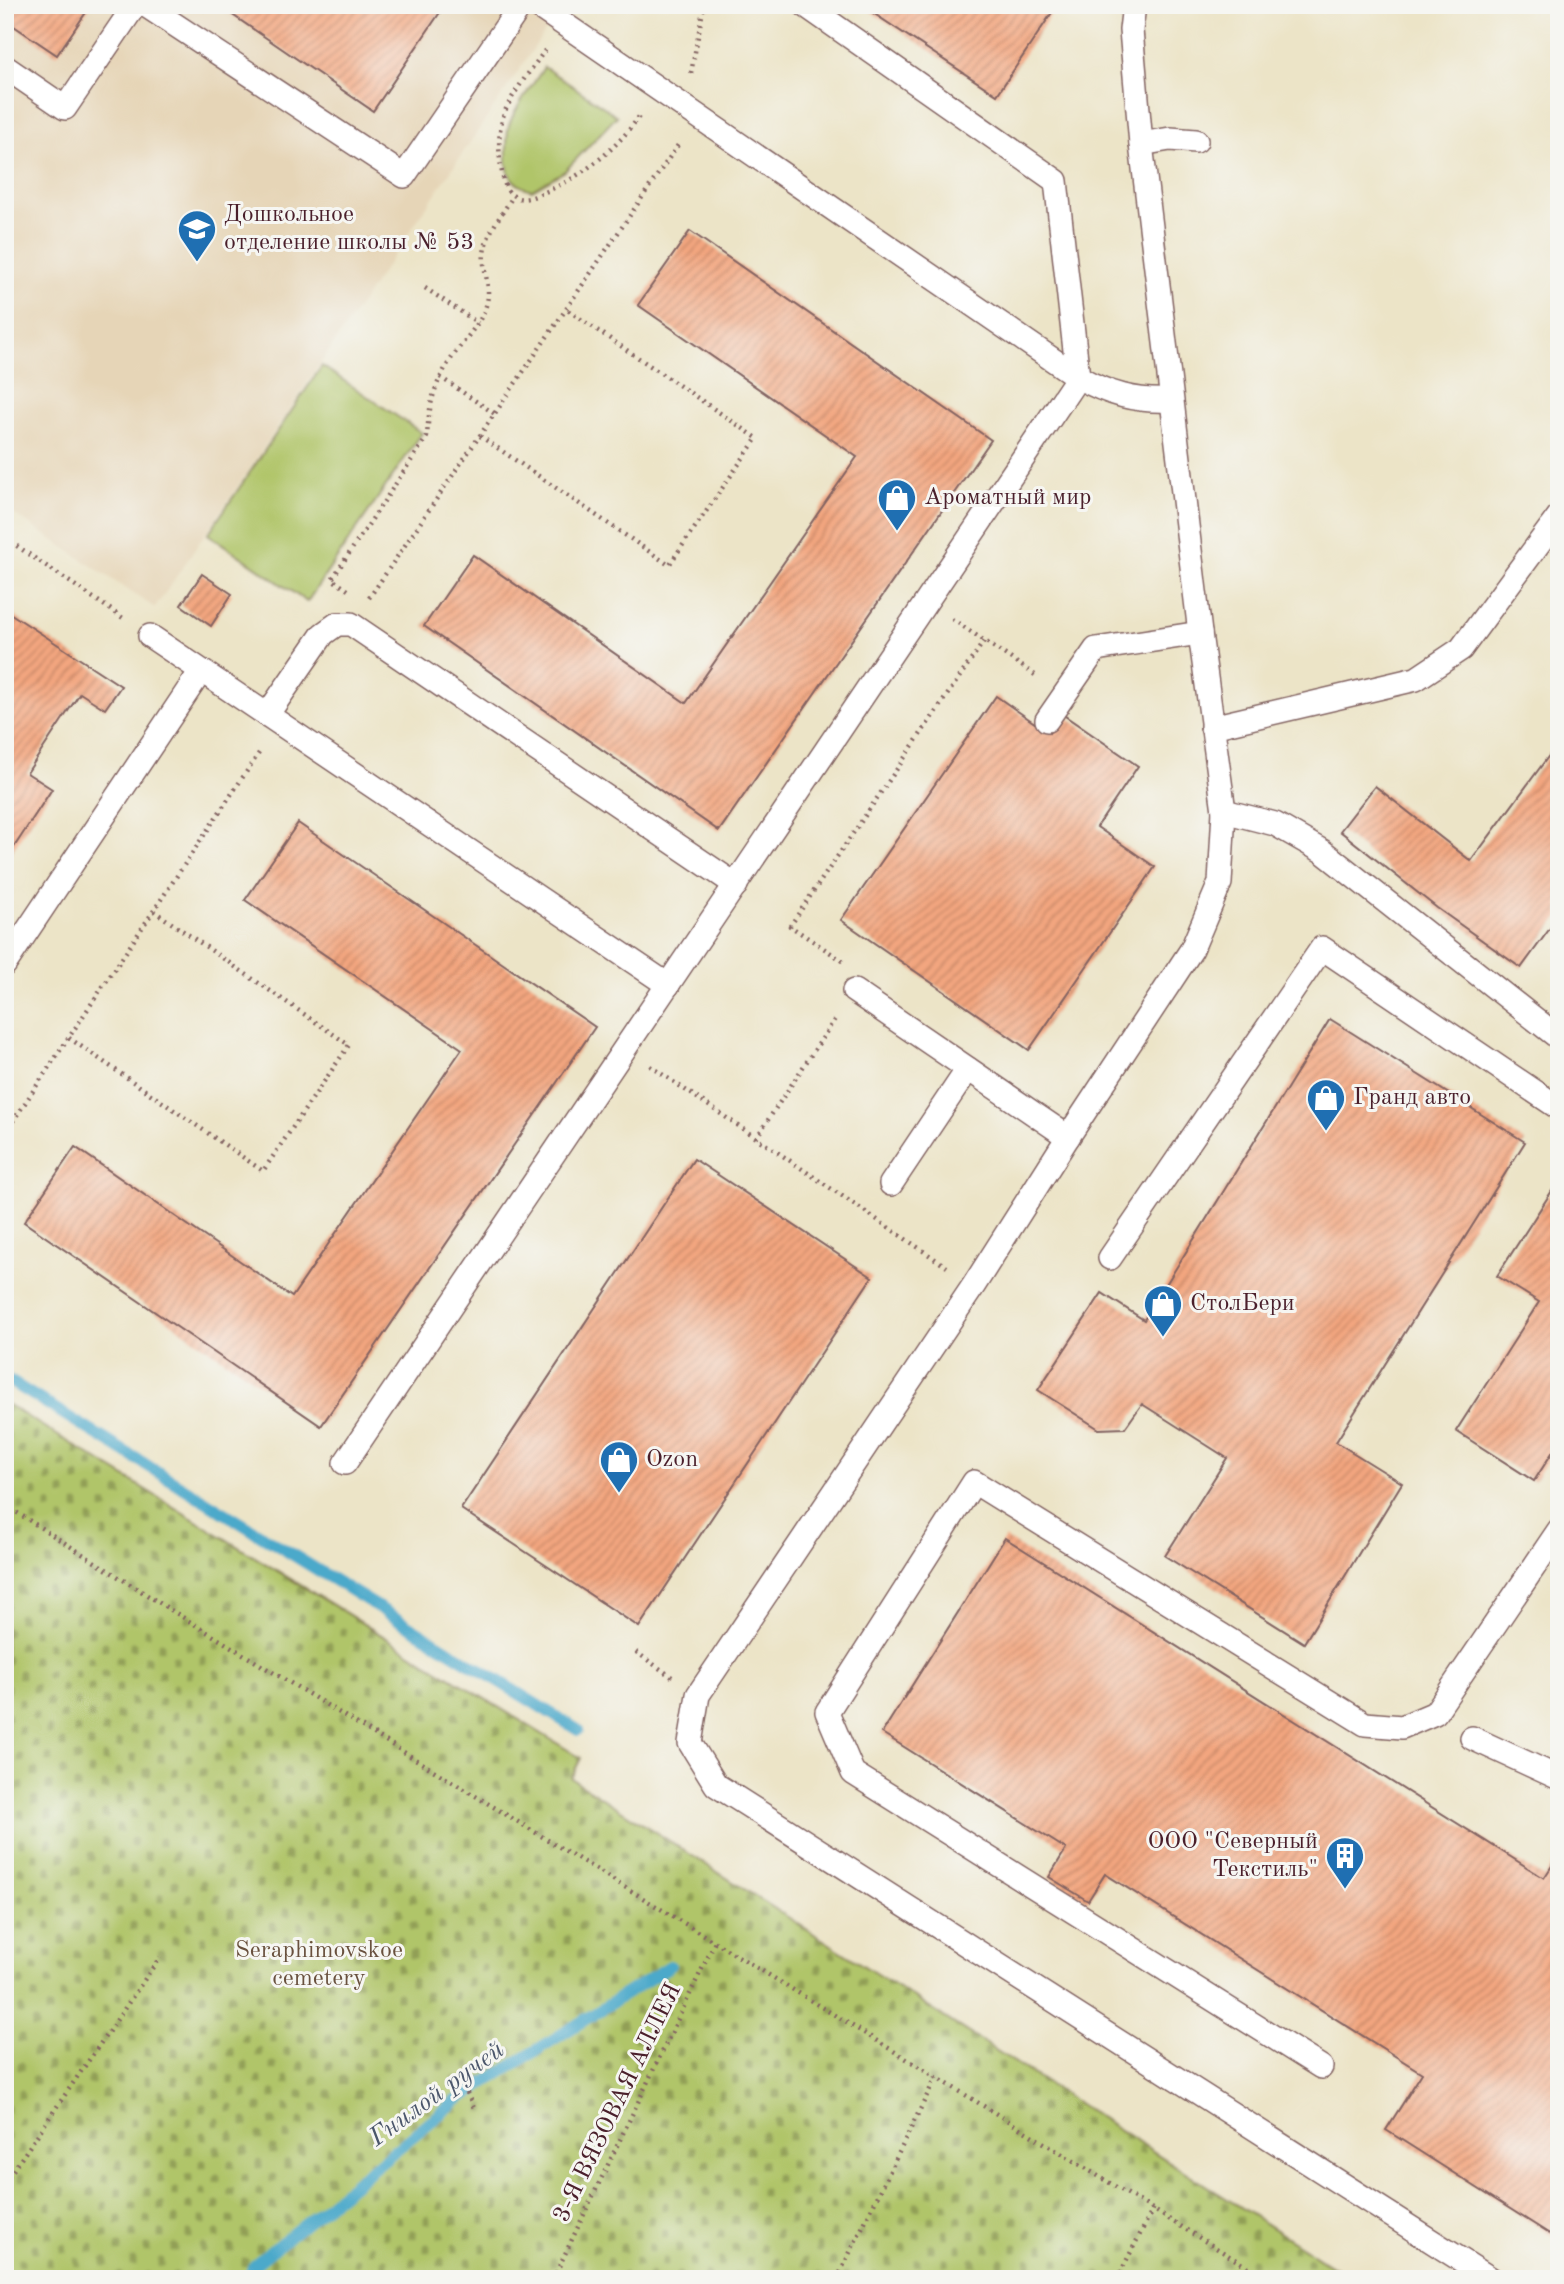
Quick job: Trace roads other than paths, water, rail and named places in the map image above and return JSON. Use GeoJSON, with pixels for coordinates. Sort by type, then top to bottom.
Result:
{"type":"FeatureCollection","features":[{"type":"Feature","properties":{"kind":"lane"},"geometry":{"type":"LineString","coordinates":[[5,67],[65,108],[135,5]]}},
{"type":"Feature","properties":{"kind":"lane"},"geometry":{"type":"LineString","coordinates":[[145,5],[404,176],[521,5]]}},
{"type":"Feature","properties":{"kind":"lane"},"geometry":{"type":"LineString","coordinates":[[536,5],[1078,377],[1101,390],[1127,398],[1171,400]]}},
{"type":"Feature","properties":{"kind":"lane"},"geometry":{"type":"LineString","coordinates":[[345,1462],[1078,377],[1056,181],[805,5]]}},
{"type":"Feature","properties":{"kind":"lane"},"geometry":{"type":"LineString","coordinates":[[1134,5],[1131,30],[1141,144],[1199,633],[1224,811],[1220,883],[1192,949],[974,1285],[698,1695],[690,1743],[716,1785],[1492,2279]]}},
{"type":"Feature","properties":{"kind":"lane"},"geometry":{"type":"LineString","coordinates":[[1141,144],[1170,139],[1196,141]]}},
{"type":"Feature","properties":{"kind":"lane"},"geometry":{"type":"LineString","coordinates":[[1212,727],[1416,679],[1461,649],[1559,516]]}},
{"type":"Feature","properties":{"kind":"lane"},"geometry":{"type":"LineString","coordinates":[[273,719],[323,634],[337,624],[351,624],[736,885]]}},
{"type":"Feature","properties":{"kind":"lane"},"geometry":{"type":"LineString","coordinates":[[1047,720],[1096,649],[1199,633]]}},
{"type":"Feature","properties":{"kind":"lane"},"geometry":{"type":"LineString","coordinates":[[150,636],[668,985]]}},
{"type":"Feature","properties":{"kind":"lane"},"geometry":{"type":"LineString","coordinates":[[5,964],[201,671]]}},
{"type":"Feature","properties":{"kind":"lane"},"geometry":{"type":"LineString","coordinates":[[1224,811],[1275,824],[1322,851],[1559,1038]]}},
{"type":"Feature","properties":{"kind":"lane"},"geometry":{"type":"LineString","coordinates":[[1110,1258],[1322,948],[1559,1108]]}},
{"type":"Feature","properties":{"kind":"lane"},"geometry":{"type":"LineString","coordinates":[[854,991],[1068,1138]]}},
{"type":"Feature","properties":{"kind":"lane"},"geometry":{"type":"LineString","coordinates":[[891,1184],[968,1069]]}},
{"type":"Feature","properties":{"kind":"lane"},"geometry":{"type":"LineString","coordinates":[[1321,2067],[853,1773],[827,1712],[974,1482],[1365,1724],[1402,1727],[1435,1713],[1559,1530]]}},
{"type":"Feature","properties":{"kind":"lane"},"geometry":{"type":"LineString","coordinates":[[1472,1738],[1559,1777]]}},
{"type":"Feature","properties":{"kind":"waterway"},"geometry":{"type":"LineString","coordinates":[[5,1378],[578,1730]]}},
{"type":"Feature","properties":{"kind":"waterway","name":"Гнилой ручей"},"geometry":{"type":"LineString","coordinates":[[248,2279],[254,2265],[456,2101],[670,1966]]}},
{"type":"Feature","properties":{"kind":"place","name":"Дошкольное отделение школы № 53"},"geometry":{"type":"Point","coordinates":[197,263]}},
{"type":"Feature","properties":{"kind":"place","name":"Ароматный мир"},"geometry":{"type":"Point","coordinates":[897,532]}},
{"type":"Feature","properties":{"kind":"place","name":"Гранд авто"},"geometry":{"type":"Point","coordinates":[1326,1132]}},
{"type":"Feature","properties":{"kind":"place","name":"СтолБери"},"geometry":{"type":"Point","coordinates":[1163,1338]}},
{"type":"Feature","properties":{"kind":"place","name":"Ozon"},"geometry":{"type":"Point","coordinates":[619,1494]}},
{"type":"Feature","properties":{"kind":"place","name":"ООО \"Северный Текстиль\""},"geometry":{"type":"Point","coordinates":[1345,1890]}},
{"type":"Feature","properties":{"kind":"park label","name":"Seraphimovskoe cemetery"},"geometry":{"type":"Point","coordinates":[319,1965]}}]}
